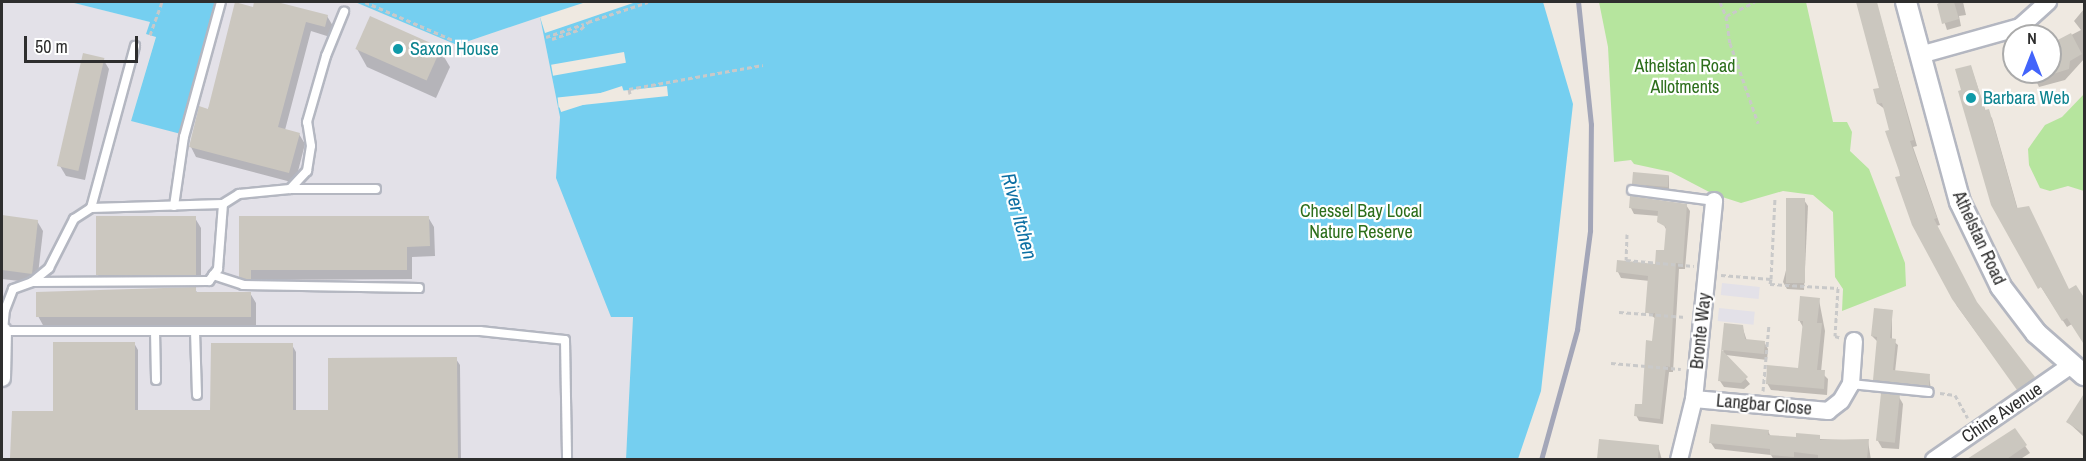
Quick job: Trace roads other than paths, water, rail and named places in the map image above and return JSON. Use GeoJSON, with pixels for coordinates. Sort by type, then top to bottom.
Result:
{"type":"FeatureCollection","features":[{"type":"Feature","properties":{"kind":"street","name":"Athelstan Road"},"geometry":{"type":"LineString","coordinates":[[1906,2],[1965,213],[2001,287],[2036,333],[2080,370]]}},
{"type":"Feature","properties":{"kind":"street"},"geometry":{"type":"LineString","coordinates":[[1920,55],[2020,27],[2048,2]]}},
{"type":"Feature","properties":{"kind":"street","name":"Bronte Way"},"geometry":{"type":"LineString","coordinates":[[1679,459],[1694,399],[1714,201]]}},
{"type":"Feature","properties":{"kind":"street"},"geometry":{"type":"LineString","coordinates":[[2,332],[2,378]]}},
{"type":"Feature","properties":{"kind":"street"},"geometry":{"type":"LineString","coordinates":[[1851,384],[1854,340]]}},
{"type":"Feature","properties":{"kind":"street","name":"Chine Avenue"},"geometry":{"type":"LineString","coordinates":[[1934,459],[1975,431],[2080,370]]}},
{"type":"Feature","properties":{"kind":"street","name":"Langbar Close"},"geometry":{"type":"LineString","coordinates":[[1694,399],[1828,411],[1841,401],[1851,384]]}},
{"type":"Feature","properties":{"kind":"lane"},"geometry":{"type":"LineString","coordinates":[[174,206],[184,137],[221,2]]}},
{"type":"Feature","properties":{"kind":"lane"},"geometry":{"type":"LineString","coordinates":[[290,189],[307,171],[311,146],[307,122],[326,56],[344,12]]}},
{"type":"Feature","properties":{"kind":"lane"},"geometry":{"type":"LineString","coordinates":[[91,208],[135,46]]}},
{"type":"Feature","properties":{"kind":"lane"},"geometry":{"type":"LineString","coordinates":[[376,189],[290,189],[239,194],[223,204],[91,208],[74,219],[49,268],[32,282],[13,289],[4,310],[2,332],[480,331],[565,340],[567,457]]}},
{"type":"Feature","properties":{"kind":"lane"},"geometry":{"type":"LineString","coordinates":[[1632,190],[1714,201]]}},
{"type":"Feature","properties":{"kind":"lane"},"geometry":{"type":"LineString","coordinates":[[32,282],[209,281],[218,268],[223,204]]}},
{"type":"Feature","properties":{"kind":"lane"},"geometry":{"type":"LineString","coordinates":[[213,275],[243,285],[418,288]]}},
{"type":"Feature","properties":{"kind":"lane"},"geometry":{"type":"LineString","coordinates":[[155,331],[156,380]]}},
{"type":"Feature","properties":{"kind":"lane"},"geometry":{"type":"LineString","coordinates":[[195,331],[197,395]]}},
{"type":"Feature","properties":{"kind":"lane"},"geometry":{"type":"LineString","coordinates":[[1851,384],[1929,392]]}},
{"type":"Feature","properties":{"kind":"water"},"geometry":{"type":"Polygon","coordinates":[[[70,2],[216,2],[181,134],[131,121],[156,37],[146,34],[150,22],[70,2]]]}},
{"type":"Feature","properties":{"kind":"water","name":"River Itchen"},"geometry":{"type":"Polygon","coordinates":[[[355,2],[1543,2],[1573,104],[1541,391],[1518,459],[626,459],[633,317],[611,317],[556,178],[560,117],[540,17],[457,45],[355,2]]]}},
{"type":"Feature","properties":{"kind":"railway"},"geometry":{"type":"LineString","coordinates":[[1541,460],[1577,330],[1590,231],[1591,125],[1578,2]]}},
{"type":"Feature","properties":{"kind":"place","name":"Saxon House"},"geometry":{"type":"Point","coordinates":[398,49]}},
{"type":"Feature","properties":{"kind":"place","name":"Barbara Web"},"geometry":{"type":"Point","coordinates":[1971,98]}},
{"type":"Feature","properties":{"kind":"park label","name":"Athelstan Road Allotments"},"geometry":{"type":"Point","coordinates":[1685,77]}},
{"type":"Feature","properties":{"kind":"park label","name":"Chessel Bay Local Nature Reserve"},"geometry":{"type":"Point","coordinates":[1361,222]}}]}
